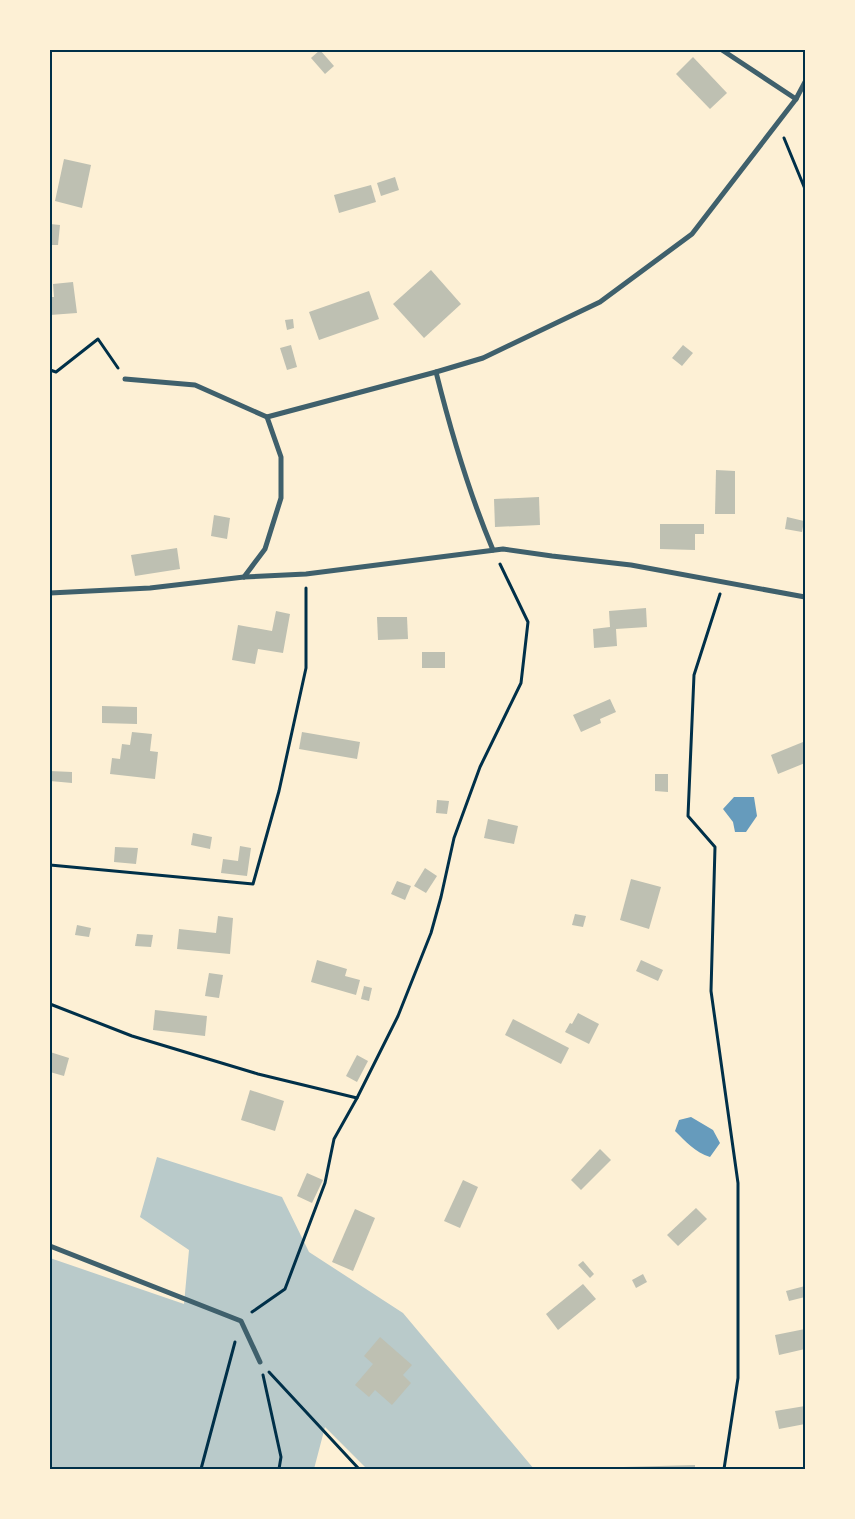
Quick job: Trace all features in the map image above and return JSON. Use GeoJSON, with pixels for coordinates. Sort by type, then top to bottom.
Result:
{"type":"FeatureCollection","features":[{"type":"Feature","properties":{"kind":"street"},"geometry":{"type":"LineString","coordinates":[[722,50],[796,99]]}},
{"type":"Feature","properties":{"kind":"street"},"geometry":{"type":"LineString","coordinates":[[125,379],[195,385],[267,417],[483,358],[600,302],[692,234],[796,99],[805,82]]}},
{"type":"Feature","properties":{"kind":"street"},"geometry":{"type":"LineString","coordinates":[[436,372],[446,411],[476,505],[493,550]]}},
{"type":"Feature","properties":{"kind":"street"},"geometry":{"type":"LineString","coordinates":[[244,577],[265,549],[281,498],[281,457],[267,417]]}},
{"type":"Feature","properties":{"kind":"street"},"geometry":{"type":"LineString","coordinates":[[50,593],[150,588],[244,577],[306,574],[504,549],[631,565],[805,597]]}},
{"type":"Feature","properties":{"kind":"street"},"geometry":{"type":"LineString","coordinates":[[50,1246],[241,1321],[260,1362]]}},
{"type":"Feature","properties":{"kind":"path"},"geometry":{"type":"LineString","coordinates":[[778,123],[805,189]]}},
{"type":"Feature","properties":{"kind":"path"},"geometry":{"type":"LineString","coordinates":[[50,370],[56,372],[98,339],[125,379]]}},
{"type":"Feature","properties":{"kind":"path"},"geometry":{"type":"LineString","coordinates":[[201,1469],[241,1321],[285,1289],[325,1183],[334,1139],[398,1016],[431,933],[454,838],[480,767],[521,684],[528,622],[493,550]]}},
{"type":"Feature","properties":{"kind":"path"},"geometry":{"type":"LineString","coordinates":[[50,865],[253,884],[279,790],[306,668],[306,574]]}},
{"type":"Feature","properties":{"kind":"path"},"geometry":{"type":"LineString","coordinates":[[724,581],[694,675],[688,816],[715,847],[711,991],[738,1182],[738,1378],[724,1469]]}},
{"type":"Feature","properties":{"kind":"path"},"geometry":{"type":"LineString","coordinates":[[50,1004],[132,1036],[258,1074],[357,1098]]}},
{"type":"Feature","properties":{"kind":"path"},"geometry":{"type":"LineString","coordinates":[[260,1362],[281,1457],[279,1469]]}},
{"type":"Feature","properties":{"kind":"path"},"geometry":{"type":"LineString","coordinates":[[260,1362],[358,1469]]}},
{"type":"Feature","properties":{"kind":"shaded area"},"geometry":{"type":"Polygon","coordinates":[[[157,1157],[282,1197],[309,1252],[403,1313],[534,1469],[367,1469],[325,1427],[314,1469],[50,1469],[50,1258],[184,1304],[189,1250],[140,1217],[157,1157]]]}},
{"type":"Feature","properties":{"kind":"water"},"geometry":{"type":"Polygon","coordinates":[[[734,797],[754,797],[757,816],[746,832],[735,832],[733,822],[723,809],[734,797]]]}},
{"type":"Feature","properties":{"kind":"water"},"geometry":{"type":"Polygon","coordinates":[[[691,1117],[713,1130],[720,1143],[710,1157],[695,1149],[675,1131],[679,1120],[691,1117]]]}},
{"type":"Feature","properties":{"kind":"building"},"geometry":{"type":"Polygon","coordinates":[[[320,50],[334,66],[325,74],[311,58],[320,50]]]}},
{"type":"Feature","properties":{"kind":"building"},"geometry":{"type":"Polygon","coordinates":[[[693,57],[727,93],[710,109],[676,74],[693,57]]]}},
{"type":"Feature","properties":{"kind":"building"},"geometry":{"type":"Polygon","coordinates":[[[64,159],[91,165],[82,208],[55,201],[64,159]]]}},
{"type":"Feature","properties":{"kind":"building"},"geometry":{"type":"Polygon","coordinates":[[[395,177],[399,190],[381,196],[377,183],[395,177]]]}},
{"type":"Feature","properties":{"kind":"building"},"geometry":{"type":"Polygon","coordinates":[[[371,185],[376,202],[339,213],[334,195],[371,185]]]}},
{"type":"Feature","properties":{"kind":"building"},"geometry":{"type":"Polygon","coordinates":[[[50,224],[60,225],[58,245],[50,245],[50,224]]]}},
{"type":"Feature","properties":{"kind":"building"},"geometry":{"type":"Polygon","coordinates":[[[431,270],[461,304],[424,338],[393,304],[431,270]]]}},
{"type":"Feature","properties":{"kind":"building"},"geometry":{"type":"Polygon","coordinates":[[[73,282],[77,313],[50,315],[50,297],[54,297],[53,284],[73,282]]]}},
{"type":"Feature","properties":{"kind":"building"},"geometry":{"type":"Polygon","coordinates":[[[369,291],[379,319],[319,340],[309,312],[369,291]]]}},
{"type":"Feature","properties":{"kind":"building"},"geometry":{"type":"Polygon","coordinates":[[[293,319],[294,328],[287,330],[285,320],[293,319]]]}},
{"type":"Feature","properties":{"kind":"building"},"geometry":{"type":"Polygon","coordinates":[[[291,345],[297,367],[287,370],[280,348],[291,345]]]}},
{"type":"Feature","properties":{"kind":"building"},"geometry":{"type":"Polygon","coordinates":[[[683,345],[693,353],[682,366],[672,358],[683,345]]]}},
{"type":"Feature","properties":{"kind":"building"},"geometry":{"type":"Polygon","coordinates":[[[716,470],[735,471],[735,514],[715,514],[716,470]]]}},
{"type":"Feature","properties":{"kind":"building"},"geometry":{"type":"Polygon","coordinates":[[[539,497],[540,525],[495,527],[494,499],[539,497]]]}},
{"type":"Feature","properties":{"kind":"building"},"geometry":{"type":"Polygon","coordinates":[[[214,515],[230,518],[227,539],[211,536],[214,515]]]}},
{"type":"Feature","properties":{"kind":"building"},"geometry":{"type":"Polygon","coordinates":[[[787,517],[804,521],[802,532],[785,529],[787,517]]]}},
{"type":"Feature","properties":{"kind":"building"},"geometry":{"type":"Polygon","coordinates":[[[660,524],[704,524],[704,534],[695,534],[695,550],[660,549],[660,524]]]}},
{"type":"Feature","properties":{"kind":"building"},"geometry":{"type":"Polygon","coordinates":[[[50,540],[52,540],[52,575],[50,575],[50,540]]]}},
{"type":"Feature","properties":{"kind":"building"},"geometry":{"type":"Polygon","coordinates":[[[177,548],[180,569],[135,576],[131,555],[177,548]]]}},
{"type":"Feature","properties":{"kind":"building"},"geometry":{"type":"Polygon","coordinates":[[[646,608],[647,627],[616,629],[617,646],[594,648],[593,629],[610,627],[609,611],[646,608]]]}},
{"type":"Feature","properties":{"kind":"building"},"geometry":{"type":"Polygon","coordinates":[[[276,611],[290,614],[283,653],[258,649],[255,664],[232,660],[238,625],[272,631],[276,611]]]}},
{"type":"Feature","properties":{"kind":"building"},"geometry":{"type":"Polygon","coordinates":[[[377,617],[407,617],[408,639],[378,640],[377,617]]]}},
{"type":"Feature","properties":{"kind":"building"},"geometry":{"type":"Polygon","coordinates":[[[422,652],[445,652],[445,668],[422,668],[422,652]]]}},
{"type":"Feature","properties":{"kind":"building"},"geometry":{"type":"Polygon","coordinates":[[[610,699],[616,712],[600,719],[601,723],[581,732],[573,715],[610,699]]]}},
{"type":"Feature","properties":{"kind":"building"},"geometry":{"type":"Polygon","coordinates":[[[102,706],[137,707],[137,724],[102,723],[102,706]]]}},
{"type":"Feature","properties":{"kind":"building"},"geometry":{"type":"Polygon","coordinates":[[[132,732],[152,734],[150,751],[158,752],[155,779],[110,774],[112,758],[120,759],[122,744],[130,745],[132,732]]]}},
{"type":"Feature","properties":{"kind":"building"},"geometry":{"type":"Polygon","coordinates":[[[302,732],[360,742],[357,759],[299,749],[302,732]]]}},
{"type":"Feature","properties":{"kind":"building"},"geometry":{"type":"Polygon","coordinates":[[[803,742],[805,763],[778,774],[771,755],[803,742]]]}},
{"type":"Feature","properties":{"kind":"building"},"geometry":{"type":"Polygon","coordinates":[[[50,771],[72,772],[72,783],[50,781],[50,771]]]}},
{"type":"Feature","properties":{"kind":"building"},"geometry":{"type":"Polygon","coordinates":[[[655,774],[668,774],[668,792],[655,791],[655,774]]]}},
{"type":"Feature","properties":{"kind":"building"},"geometry":{"type":"Polygon","coordinates":[[[437,800],[449,801],[447,814],[436,813],[437,800]]]}},
{"type":"Feature","properties":{"kind":"building"},"geometry":{"type":"Polygon","coordinates":[[[488,819],[518,826],[514,844],[484,838],[488,819]]]}},
{"type":"Feature","properties":{"kind":"building"},"geometry":{"type":"Polygon","coordinates":[[[193,833],[212,837],[210,849],[191,845],[193,833]]]}},
{"type":"Feature","properties":{"kind":"building"},"geometry":{"type":"Polygon","coordinates":[[[240,846],[251,848],[247,876],[221,873],[223,859],[238,861],[240,846]]]}},
{"type":"Feature","properties":{"kind":"building"},"geometry":{"type":"Polygon","coordinates":[[[115,847],[138,848],[136,864],[114,862],[115,847]]]}},
{"type":"Feature","properties":{"kind":"building"},"geometry":{"type":"Polygon","coordinates":[[[425,868],[437,876],[426,893],[414,886],[425,868]]]}},
{"type":"Feature","properties":{"kind":"building"},"geometry":{"type":"Polygon","coordinates":[[[631,879],[661,887],[649,929],[620,920],[631,879]]]}},
{"type":"Feature","properties":{"kind":"building"},"geometry":{"type":"Polygon","coordinates":[[[397,881],[411,886],[405,900],[391,894],[397,881]]]}},
{"type":"Feature","properties":{"kind":"building"},"geometry":{"type":"Polygon","coordinates":[[[575,914],[586,916],[583,927],[572,925],[575,914]]]}},
{"type":"Feature","properties":{"kind":"building"},"geometry":{"type":"Polygon","coordinates":[[[218,916],[233,918],[230,954],[177,949],[179,929],[216,933],[218,916]]]}},
{"type":"Feature","properties":{"kind":"building"},"geometry":{"type":"Polygon","coordinates":[[[77,925],[91,928],[89,937],[75,935],[77,925]]]}},
{"type":"Feature","properties":{"kind":"building"},"geometry":{"type":"Polygon","coordinates":[[[137,934],[153,935],[151,947],[135,946],[137,934]]]}},
{"type":"Feature","properties":{"kind":"building"},"geometry":{"type":"Polygon","coordinates":[[[317,960],[347,969],[345,976],[360,980],[356,995],[311,982],[317,960]]]}},
{"type":"Feature","properties":{"kind":"building"},"geometry":{"type":"Polygon","coordinates":[[[641,960],[663,970],[658,981],[636,971],[641,960]]]}},
{"type":"Feature","properties":{"kind":"building"},"geometry":{"type":"Polygon","coordinates":[[[209,973],[223,975],[219,998],[205,996],[209,973]]]}},
{"type":"Feature","properties":{"kind":"building"},"geometry":{"type":"Polygon","coordinates":[[[364,986],[372,988],[369,1001],[361,999],[364,986]]]}},
{"type":"Feature","properties":{"kind":"building"},"geometry":{"type":"Polygon","coordinates":[[[155,1010],[207,1016],[205,1036],[153,1030],[155,1010]]]}},
{"type":"Feature","properties":{"kind":"building"},"geometry":{"type":"Polygon","coordinates":[[[578,1013],[599,1024],[589,1044],[565,1032],[578,1013]]]}},
{"type":"Feature","properties":{"kind":"building"},"geometry":{"type":"Polygon","coordinates":[[[513,1019],[569,1048],[561,1064],[505,1035],[513,1019]]]}},
{"type":"Feature","properties":{"kind":"building"},"geometry":{"type":"Polygon","coordinates":[[[50,1052],[69,1058],[64,1076],[50,1072],[50,1052]]]}},
{"type":"Feature","properties":{"kind":"building"},"geometry":{"type":"Polygon","coordinates":[[[357,1055],[368,1061],[357,1082],[346,1076],[357,1055]]]}},
{"type":"Feature","properties":{"kind":"building"},"geometry":{"type":"Polygon","coordinates":[[[250,1090],[284,1101],[275,1131],[241,1120],[250,1090]]]}},
{"type":"Feature","properties":{"kind":"building"},"geometry":{"type":"Polygon","coordinates":[[[600,1149],[611,1160],[581,1190],[571,1180],[600,1149]]]}},
{"type":"Feature","properties":{"kind":"building"},"geometry":{"type":"Polygon","coordinates":[[[307,1173],[323,1180],[312,1203],[297,1196],[307,1173]]]}},
{"type":"Feature","properties":{"kind":"building"},"geometry":{"type":"Polygon","coordinates":[[[463,1180],[478,1187],[460,1228],[444,1221],[463,1180]]]}},
{"type":"Feature","properties":{"kind":"building"},"geometry":{"type":"Polygon","coordinates":[[[696,1208],[707,1219],[678,1246],[667,1235],[696,1208]]]}},
{"type":"Feature","properties":{"kind":"building"},"geometry":{"type":"Polygon","coordinates":[[[355,1209],[375,1218],[353,1271],[332,1262],[355,1209]]]}},
{"type":"Feature","properties":{"kind":"building"},"geometry":{"type":"Polygon","coordinates":[[[583,1261],[594,1274],[590,1278],[578,1265],[583,1261]]]}},
{"type":"Feature","properties":{"kind":"building"},"geometry":{"type":"Polygon","coordinates":[[[643,1274],[647,1282],[636,1288],[632,1280],[643,1274]]]}},
{"type":"Feature","properties":{"kind":"building"},"geometry":{"type":"Polygon","coordinates":[[[583,1284],[596,1299],[558,1330],[546,1314],[583,1284]]]}},
{"type":"Feature","properties":{"kind":"building"},"geometry":{"type":"Polygon","coordinates":[[[805,1286],[805,1297],[789,1301],[786,1291],[805,1286]]]}},
{"type":"Feature","properties":{"kind":"building"},"geometry":{"type":"Polygon","coordinates":[[[805,1329],[805,1349],[779,1355],[775,1335],[805,1329]]]}},
{"type":"Feature","properties":{"kind":"building"},"geometry":{"type":"Polygon","coordinates":[[[380,1337],[412,1365],[403,1375],[411,1383],[392,1405],[375,1390],[369,1397],[355,1385],[373,1364],[364,1356],[380,1337]]]}},
{"type":"Feature","properties":{"kind":"building"},"geometry":{"type":"Polygon","coordinates":[[[805,1406],[805,1424],[779,1429],[775,1411],[805,1406]]]}},
{"type":"Feature","properties":{"kind":"building"},"geometry":{"type":"Polygon","coordinates":[[[695,1465],[695,1469],[623,1469],[623,1467],[695,1465]]]}}]}
